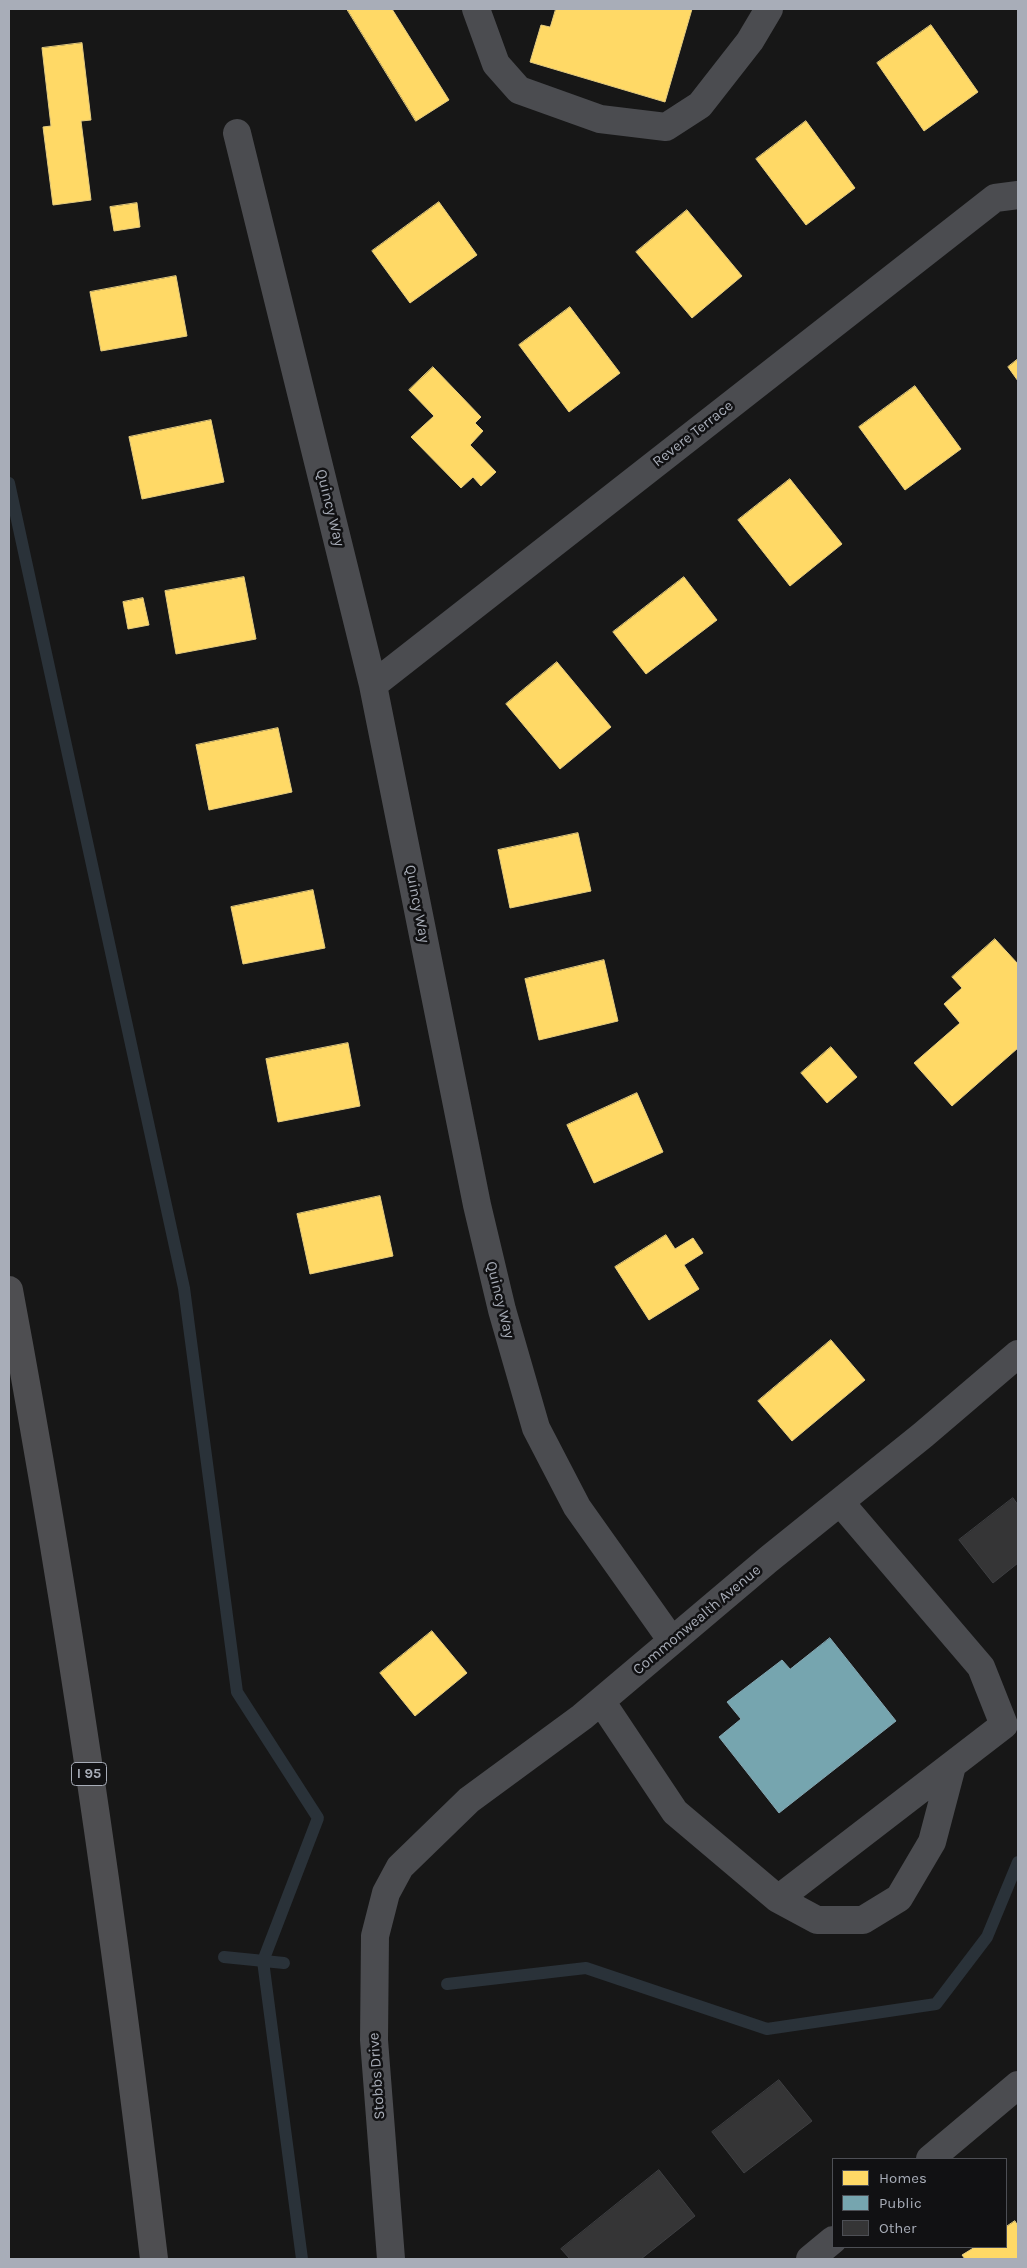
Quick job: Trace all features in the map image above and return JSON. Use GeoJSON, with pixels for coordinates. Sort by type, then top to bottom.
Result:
{"type":"FeatureCollection","features":[{"type":"Feature","properties":{"kind":"highway","name":"I 95"},"geometry":{"type":"LineString","coordinates":[[9,1290],[84,1742],[125,2029],[154,2259]]}},
{"type":"Feature","properties":{"kind":"street"},"geometry":{"type":"LineString","coordinates":[[476,9],[496,64],[519,90],[600,119],[666,127],[700,105],[750,41],[769,9]]}},
{"type":"Feature","properties":{"kind":"street","name":"Quincy Way"},"geometry":{"type":"LineString","coordinates":[[237,133],[373,684],[477,1205],[502,1310],[536,1428],[577,1507],[672,1641]]}},
{"type":"Feature","properties":{"kind":"street","name":"Revere Terrace"},"geometry":{"type":"LineString","coordinates":[[373,684],[995,198],[1018,194]]}},
{"type":"Feature","properties":{"kind":"street","name":"Commonwealth Avenue"},"geometry":{"type":"LineString","coordinates":[[386,1893],[400,1867],[469,1800],[601,1701],[1018,1354]]}},
{"type":"Feature","properties":{"kind":"street"},"geometry":{"type":"LineString","coordinates":[[778,1899],[1004,1725],[981,1667],[840,1502]]}},
{"type":"Feature","properties":{"kind":"street"},"geometry":{"type":"LineString","coordinates":[[601,1701],[675,1812],[778,1899],[817,1920],[863,1920],[898,1898],[932,1842],[952,1766]]}},
{"type":"Feature","properties":{"kind":"street","name":"Stobbs Drive"},"geometry":{"type":"LineString","coordinates":[[386,1893],[375,1936],[374,2040],[391,2259]]}},
{"type":"Feature","properties":{"kind":"street"},"geometry":{"type":"LineString","coordinates":[[931,2158],[1018,2086]]}},
{"type":"Feature","properties":{"kind":"street"},"geometry":{"type":"LineString","coordinates":[[810,2259],[832,2241]]}},
{"type":"Feature","properties":{"kind":"building: Homes"},"geometry":{"type":"Polygon","coordinates":[[[347,9],[392,9],[449,100],[416,121],[347,9]]]}},
{"type":"Feature","properties":{"kind":"building: Homes"},"geometry":{"type":"Polygon","coordinates":[[[556,9],[692,9],[665,102],[530,62],[541,25],[550,27],[556,9]]]}},
{"type":"Feature","properties":{"kind":"building: Homes"},"geometry":{"type":"Polygon","coordinates":[[[931,25],[978,92],[924,131],[877,63],[931,25]]]}},
{"type":"Feature","properties":{"kind":"building: Homes"},"geometry":{"type":"Polygon","coordinates":[[[82,43],[91,120],[81,121],[91,200],[53,205],[43,127],[51,126],[42,48],[82,43]]]}},
{"type":"Feature","properties":{"kind":"building: Homes"},"geometry":{"type":"Polygon","coordinates":[[[806,121],[855,188],[806,225],[756,159],[806,121]]]}},
{"type":"Feature","properties":{"kind":"building: Homes"},"geometry":{"type":"Polygon","coordinates":[[[439,202],[477,255],[410,303],[372,251],[439,202]]]}},
{"type":"Feature","properties":{"kind":"building: Homes"},"geometry":{"type":"Polygon","coordinates":[[[137,203],[140,227],[114,231],[110,207],[137,203]]]}},
{"type":"Feature","properties":{"kind":"building: Homes"},"geometry":{"type":"Polygon","coordinates":[[[687,210],[742,276],[692,318],[636,252],[687,210]]]}},
{"type":"Feature","properties":{"kind":"building: Homes"},"geometry":{"type":"Polygon","coordinates":[[[176,276],[187,336],[101,351],[90,292],[176,276]]]}},
{"type":"Feature","properties":{"kind":"building: Homes"},"geometry":{"type":"Polygon","coordinates":[[[570,307],[620,373],[569,412],[519,345],[570,307]]]}},
{"type":"Feature","properties":{"kind":"building: Homes"},"geometry":{"type":"Polygon","coordinates":[[[1018,359],[1018,381],[1008,367],[1018,359]]]}},
{"type":"Feature","properties":{"kind":"building: Homes"},"geometry":{"type":"Polygon","coordinates":[[[433,367],[481,417],[475,423],[483,431],[470,445],[496,472],[481,486],[473,477],[461,488],[411,437],[434,416],[409,390],[433,367]]]}},
{"type":"Feature","properties":{"kind":"building: Homes"},"geometry":{"type":"Polygon","coordinates":[[[915,386],[961,449],[905,490],[859,427],[915,386]]]}},
{"type":"Feature","properties":{"kind":"building: Homes"},"geometry":{"type":"Polygon","coordinates":[[[211,420],[224,482],[142,499],[129,437],[211,420]]]}},
{"type":"Feature","properties":{"kind":"building: Homes"},"geometry":{"type":"Polygon","coordinates":[[[790,479],[842,544],[790,586],[738,520],[790,479]]]}},
{"type":"Feature","properties":{"kind":"building: Homes"},"geometry":{"type":"Polygon","coordinates":[[[244,577],[256,639],[176,654],[165,591],[244,577]]]}},
{"type":"Feature","properties":{"kind":"building: Homes"},"geometry":{"type":"Polygon","coordinates":[[[684,577],[717,620],[646,674],[613,632],[684,577]]]}},
{"type":"Feature","properties":{"kind":"building: Homes"},"geometry":{"type":"Polygon","coordinates":[[[143,598],[149,625],[128,629],[123,602],[143,598]]]}},
{"type":"Feature","properties":{"kind":"building: Homes"},"geometry":{"type":"Polygon","coordinates":[[[557,662],[611,727],[560,769],[506,704],[557,662]]]}},
{"type":"Feature","properties":{"kind":"building: Homes"},"geometry":{"type":"Polygon","coordinates":[[[278,728],[292,792],[209,810],[196,745],[278,728]]]}},
{"type":"Feature","properties":{"kind":"building: Homes"},"geometry":{"type":"Polygon","coordinates":[[[578,833],[591,891],[510,908],[498,850],[578,833]]]}},
{"type":"Feature","properties":{"kind":"building: Homes"},"geometry":{"type":"Polygon","coordinates":[[[313,890],[325,948],[243,964],[231,907],[313,890]]]}},
{"type":"Feature","properties":{"kind":"building: Homes"},"geometry":{"type":"Polygon","coordinates":[[[995,939],[1018,964],[1018,1048],[952,1106],[914,1063],[960,1023],[944,1004],[962,988],[952,977],[995,939]]]}},
{"type":"Feature","properties":{"kind":"building: Homes"},"geometry":{"type":"Polygon","coordinates":[[[604,960],[618,1021],[539,1040],[525,979],[604,960]]]}},
{"type":"Feature","properties":{"kind":"building: Homes"},"geometry":{"type":"Polygon","coordinates":[[[348,1043],[360,1106],[278,1122],[266,1059],[348,1043]]]}},
{"type":"Feature","properties":{"kind":"building: Homes"},"geometry":{"type":"Polygon","coordinates":[[[831,1047],[857,1077],[827,1103],[801,1073],[831,1047]]]}},
{"type":"Feature","properties":{"kind":"building: Homes"},"geometry":{"type":"Polygon","coordinates":[[[637,1093],[663,1152],[594,1183],[567,1125],[637,1093]]]}},
{"type":"Feature","properties":{"kind":"building: Homes"},"geometry":{"type":"Polygon","coordinates":[[[380,1196],[393,1256],[310,1274],[297,1214],[380,1196]]]}},
{"type":"Feature","properties":{"kind":"building: Homes"},"geometry":{"type":"Polygon","coordinates":[[[666,1235],[675,1249],[693,1238],[703,1253],[684,1265],[699,1289],[649,1320],[615,1267],[666,1235]]]}},
{"type":"Feature","properties":{"kind":"building: Homes"},"geometry":{"type":"Polygon","coordinates":[[[831,1340],[865,1380],[792,1441],[758,1401],[831,1340]]]}},
{"type":"Feature","properties":{"kind":"building: Homes"},"geometry":{"type":"Polygon","coordinates":[[[432,1631],[467,1673],[415,1716],[380,1673],[432,1631]]]}},
{"type":"Feature","properties":{"kind":"building: Homes"},"geometry":{"type":"Polygon","coordinates":[[[1015,2221],[1018,2226],[1018,2259],[965,2259],[962,2255],[973,2248],[1007,2248],[1007,2226],[1015,2221]]]}},
{"type":"Feature","properties":{"kind":"building: Public"},"geometry":{"type":"Polygon","coordinates":[[[830,1638],[896,1721],[779,1813],[719,1737],[741,1719],[727,1702],[782,1660],[790,1669],[830,1638]]]}},
{"type":"Feature","properties":{"kind":"building: Other"},"geometry":{"type":"Polygon","coordinates":[[[1013,1498],[1018,1505],[1018,1563],[993,1583],[959,1540],[1013,1498]]]}},
{"type":"Feature","properties":{"kind":"building: Other"},"geometry":{"type":"Polygon","coordinates":[[[779,2080],[812,2121],[744,2173],[712,2132],[779,2080]]]}},
{"type":"Feature","properties":{"kind":"building: Other"},"geometry":{"type":"Polygon","coordinates":[[[659,2170],[695,2216],[641,2259],[570,2259],[561,2249],[659,2170]]]}},
{"type":"Feature","properties":{"kind":"waterway"},"geometry":{"type":"LineString","coordinates":[[9,483],[184,1288],[237,1692],[318,1818],[263,1961],[302,2259]]}},
{"type":"Feature","properties":{"kind":"waterway"},"geometry":{"type":"LineString","coordinates":[[447,1984],[586,1968],[767,2029],[936,2004],[987,1937],[1018,1862]]}},
{"type":"Feature","properties":{"kind":"waterway"},"geometry":{"type":"LineString","coordinates":[[224,1957],[284,1963]]}}]}
